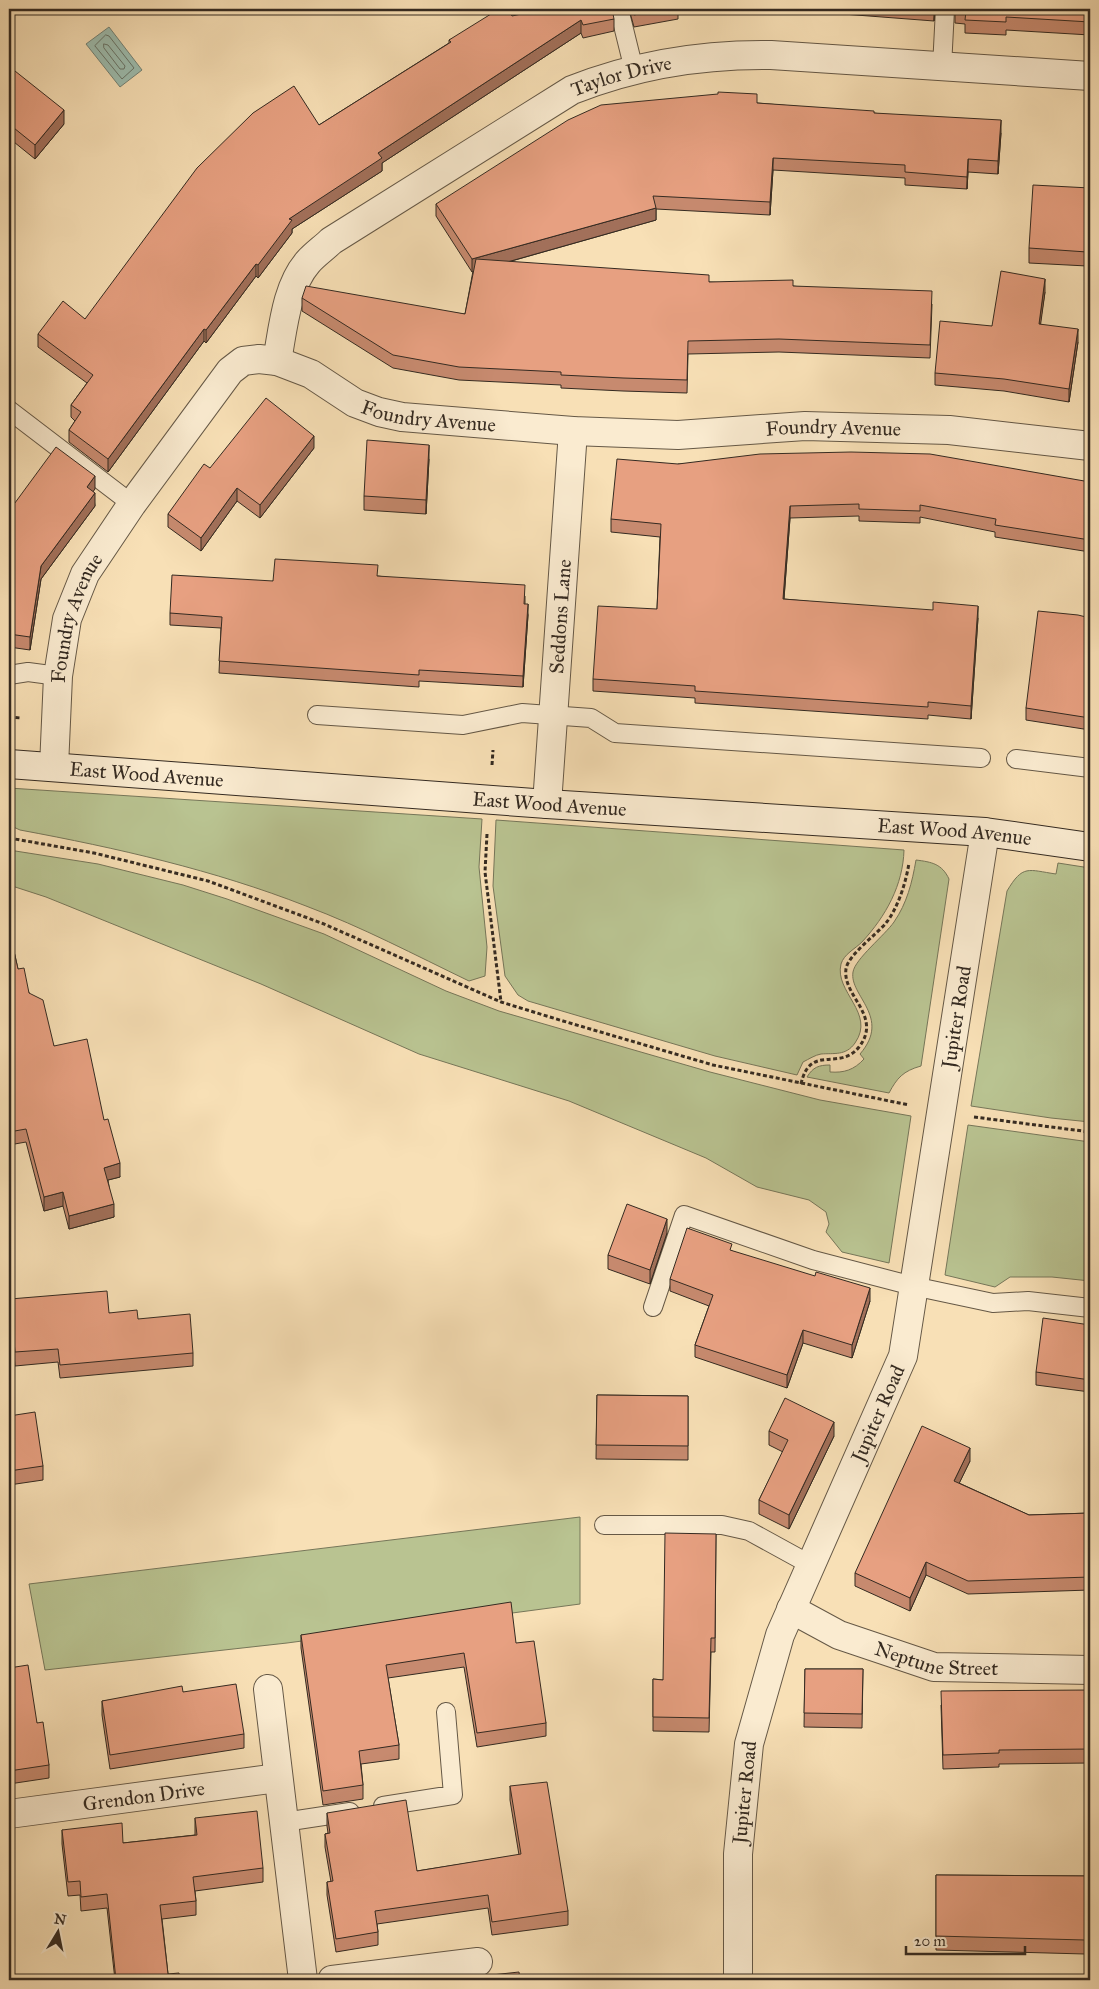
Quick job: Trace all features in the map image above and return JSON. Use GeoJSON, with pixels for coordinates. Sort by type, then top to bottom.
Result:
{"type":"FeatureCollection","features":[{"type":"Feature","properties":{"kind":"street","name":"Taylor Drive"},"geometry":{"type":"LineString","coordinates":[[277,361],[286,314],[296,283],[308,262],[332,242],[572,90],[608,76],[634,70],[736,54],[1090,76]]}},
{"type":"Feature","properties":{"kind":"street","name":"Foundry Avenue"},"geometry":{"type":"LineString","coordinates":[[54,768],[58,676],[67,619],[85,574],[132,504],[230,371],[243,361],[259,359],[277,361],[311,374],[355,403],[378,412],[402,417],[573,431],[678,435],[806,426],[949,430],[1090,446]]}},
{"type":"Feature","properties":{"kind":"street","name":"Seddons Lane"},"geometry":{"type":"LineString","coordinates":[[548,804],[573,431]]}},
{"type":"Feature","properties":{"kind":"street","name":"East Wood Avenue"},"geometry":{"type":"LineString","coordinates":[[9,764],[548,804],[985,832],[1090,848]]}},
{"type":"Feature","properties":{"kind":"street","name":"Jupiter Road"},"geometry":{"type":"LineString","coordinates":[[738,1980],[738,1854],[749,1744],[780,1635],[902,1356],[985,832]]}},
{"type":"Feature","properties":{"kind":"street","name":"Neptune Street"},"geometry":{"type":"LineString","coordinates":[[791,1609],[839,1635],[934,1667],[1090,1670]]}},
{"type":"Feature","properties":{"kind":"street"},"geometry":{"type":"LineString","coordinates":[[268,1689],[303,1980]]}},
{"type":"Feature","properties":{"kind":"street","name":"Grendon Drive"},"geometry":{"type":"LineString","coordinates":[[9,1814],[278,1778]]}},
{"type":"Feature","properties":{"kind":"street"},"geometry":{"type":"LineString","coordinates":[[332,1980],[416,1976],[478,1962]]}},
{"type":"Feature","properties":{"kind":"lane"},"geometry":{"type":"LineString","coordinates":[[619,9],[634,70]]}},
{"type":"Feature","properties":{"kind":"lane"},"geometry":{"type":"LineString","coordinates":[[942,67],[945,9]]}},
{"type":"Feature","properties":{"kind":"lane"},"geometry":{"type":"LineString","coordinates":[[9,410],[132,504]]}},
{"type":"Feature","properties":{"kind":"lane"},"geometry":{"type":"LineString","coordinates":[[9,674],[28,672],[58,676]]}},
{"type":"Feature","properties":{"kind":"lane"},"geometry":{"type":"LineString","coordinates":[[317,715],[462,725],[522,713],[591,718],[614,733],[981,758]]}},
{"type":"Feature","properties":{"kind":"lane"},"geometry":{"type":"LineString","coordinates":[[1016,759],[1090,768]]}},
{"type":"Feature","properties":{"kind":"lane"},"geometry":{"type":"LineString","coordinates":[[652,1307],[684,1215],[813,1260],[913,1286],[993,1303],[1028,1301],[1090,1308]]}},
{"type":"Feature","properties":{"kind":"lane"},"geometry":{"type":"LineString","coordinates":[[604,1525],[722,1525],[749,1531],[811,1565]]}},
{"type":"Feature","properties":{"kind":"lane"},"geometry":{"type":"LineString","coordinates":[[284,1822],[453,1795],[446,1712]]}},
{"type":"Feature","properties":{"kind":"path"},"geometry":{"type":"LineString","coordinates":[[491,772],[493,750]]}},
{"type":"Feature","properties":{"kind":"path"},"geometry":{"type":"LineString","coordinates":[[488,832],[485,872],[501,1002]]}},
{"type":"Feature","properties":{"kind":"path"},"geometry":{"type":"LineString","coordinates":[[9,838],[94,853],[208,881],[324,924],[501,1002],[712,1065],[910,1106]]}},
{"type":"Feature","properties":{"kind":"path"},"geometry":{"type":"LineString","coordinates":[[801,1084],[806,1068],[814,1061],[838,1059],[850,1055],[859,1046],[865,1033],[866,1021],[862,1006],[846,978],[846,968],[853,957],[887,922],[899,897],[910,854]]}},
{"type":"Feature","properties":{"kind":"path"},"geometry":{"type":"LineString","coordinates":[[968,1116],[1090,1132]]}},
{"type":"Feature","properties":{"kind":"green space"},"geometry":{"type":"Polygon","coordinates":[[[9,788],[482,819],[479,867],[487,947],[485,976],[469,981],[348,923],[236,881],[129,852],[20,830],[9,825],[9,788]]]}},
{"type":"Feature","properties":{"kind":"green space"},"geometry":{"type":"Polygon","coordinates":[[[496,820],[904,850],[897,888],[886,911],[871,932],[842,960],[840,974],[843,984],[858,1012],[861,1022],[860,1032],[855,1043],[844,1052],[814,1056],[803,1062],[797,1075],[715,1056],[528,1001],[518,995],[505,976],[493,886],[496,820]]]}},
{"type":"Feature","properties":{"kind":"green space"},"geometry":{"type":"Polygon","coordinates":[[[9,850],[98,864],[183,885],[227,899],[324,934],[446,991],[499,1011],[710,1072],[820,1100],[911,1116],[889,1263],[842,1252],[826,1232],[829,1224],[826,1212],[809,1200],[757,1187],[706,1158],[569,1101],[419,1054],[261,984],[46,897],[9,885],[9,850]]]}},
{"type":"Feature","properties":{"kind":"green space"},"geometry":{"type":"Polygon","coordinates":[[[916,860],[940,867],[949,879],[921,1066],[901,1076],[889,1093],[807,1077],[819,1066],[830,1065],[830,1072],[840,1072],[853,1068],[864,1059],[860,1054],[869,1041],[872,1029],[871,1018],[853,981],[853,972],[864,954],[899,915],[913,877],[916,860]]]}},
{"type":"Feature","properties":{"kind":"green space"},"geometry":{"type":"Polygon","coordinates":[[[1058,863],[1090,868],[1090,1122],[971,1106],[1007,891],[1017,876],[1027,871],[1056,874],[1058,863]]]}},
{"type":"Feature","properties":{"kind":"green space"},"geometry":{"type":"Polygon","coordinates":[[[968,1125],[1090,1142],[1090,1281],[1052,1277],[1010,1277],[995,1287],[945,1275],[968,1125]]]}},
{"type":"Feature","properties":{"kind":"green space"},"geometry":{"type":"Polygon","coordinates":[[[580,1517],[580,1604],[287,1643],[45,1670],[29,1584],[580,1517]]]}},
{"type":"Feature","properties":{"kind":"water"},"geometry":{"type":"Polygon","coordinates":[[[109,27],[142,70],[120,87],[86,44],[109,27]]]}},
{"type":"Feature","properties":{"kind":"building"},"geometry":{"type":"Polygon","coordinates":[[[499,9],[507,9],[512,16],[544,9],[612,9],[614,19],[583,25],[581,20],[378,153],[382,158],[289,219],[292,220],[206,330],[204,329],[108,459],[69,430],[81,412],[71,405],[93,375],[38,334],[63,301],[85,319],[197,168],[253,113],[294,86],[319,125],[451,42],[449,40],[499,9]]]}},
{"type":"Feature","properties":{"kind":"building"},"geometry":{"type":"Polygon","coordinates":[[[633,9],[664,9],[634,15],[633,9]]]}},
{"type":"Feature","properties":{"kind":"building"},"geometry":{"type":"Polygon","coordinates":[[[955,9],[1090,9],[1090,22],[1006,17],[1006,22],[965,20],[966,11],[955,9]]]}},
{"type":"Feature","properties":{"kind":"building"},"geometry":{"type":"Polygon","coordinates":[[[15,71],[64,110],[35,145],[9,124],[9,79],[15,71]]]}},
{"type":"Feature","properties":{"kind":"building"},"geometry":{"type":"Polygon","coordinates":[[[718,92],[757,94],[757,103],[874,111],[874,113],[1001,120],[998,161],[968,159],[967,177],[905,172],[905,165],[773,158],[770,202],[653,196],[656,208],[472,259],[436,204],[568,120],[601,105],[718,94],[718,92]]]}},
{"type":"Feature","properties":{"kind":"building"},"geometry":{"type":"Polygon","coordinates":[[[1033,185],[1090,188],[1087,252],[1029,248],[1033,185]]]}},
{"type":"Feature","properties":{"kind":"building"},"geometry":{"type":"Polygon","coordinates":[[[476,259],[709,275],[709,282],[793,280],[793,286],[932,291],[930,345],[779,339],[688,341],[687,380],[561,375],[561,372],[459,367],[393,355],[302,298],[306,286],[465,314],[476,259]]]}},
{"type":"Feature","properties":{"kind":"building"},"geometry":{"type":"Polygon","coordinates":[[[1001,271],[1045,279],[1039,324],[1078,329],[1069,389],[1004,379],[935,373],[940,321],[992,326],[1001,271]]]}},
{"type":"Feature","properties":{"kind":"building"},"geometry":{"type":"Polygon","coordinates":[[[266,398],[314,436],[260,505],[237,488],[201,538],[168,514],[204,464],[210,468],[266,398]]]}},
{"type":"Feature","properties":{"kind":"building"},"geometry":{"type":"Polygon","coordinates":[[[367,440],[429,445],[426,500],[364,496],[367,440]]]}},
{"type":"Feature","properties":{"kind":"building"},"geometry":{"type":"Polygon","coordinates":[[[56,447],[95,476],[87,487],[95,493],[41,566],[30,637],[9,634],[9,511],[56,447]]]}},
{"type":"Feature","properties":{"kind":"building"},"geometry":{"type":"Polygon","coordinates":[[[851,452],[930,454],[1090,482],[1090,540],[995,525],[996,519],[920,505],[920,511],[859,509],[859,504],[790,506],[783,599],[933,610],[933,602],[978,606],[971,706],[928,702],[928,707],[695,691],[695,686],[593,679],[598,606],[657,609],[661,524],[611,519],[617,459],[678,464],[760,454],[851,452]]]}},
{"type":"Feature","properties":{"kind":"building"},"geometry":{"type":"Polygon","coordinates":[[[275,559],[378,565],[377,576],[525,585],[524,604],[528,604],[523,676],[419,670],[419,675],[219,661],[222,617],[170,613],[172,575],[273,581],[275,559]]]}},
{"type":"Feature","properties":{"kind":"building"},"geometry":{"type":"Polygon","coordinates":[[[1038,611],[1090,618],[1090,718],[1026,708],[1038,611]]]}},
{"type":"Feature","properties":{"kind":"building"},"geometry":{"type":"Polygon","coordinates":[[[9,929],[18,969],[24,968],[29,993],[43,1000],[54,1046],[87,1039],[104,1120],[108,1119],[120,1163],[104,1168],[114,1204],[69,1216],[63,1192],[44,1197],[26,1129],[9,1132],[9,929]]]}},
{"type":"Feature","properties":{"kind":"building"},"geometry":{"type":"Polygon","coordinates":[[[627,1204],[667,1219],[650,1270],[608,1255],[627,1204]]]}},
{"type":"Feature","properties":{"kind":"building"},"geometry":{"type":"Polygon","coordinates":[[[687,1228],[732,1244],[730,1250],[815,1276],[816,1272],[870,1288],[852,1345],[803,1330],[787,1375],[695,1345],[713,1295],[670,1279],[687,1228]]]}},
{"type":"Feature","properties":{"kind":"building"},"geometry":{"type":"Polygon","coordinates":[[[107,1291],[109,1313],[137,1310],[138,1319],[190,1314],[193,1353],[60,1365],[58,1349],[15,1352],[10,1299],[107,1291]]]}},
{"type":"Feature","properties":{"kind":"building"},"geometry":{"type":"Polygon","coordinates":[[[1043,1318],[1090,1325],[1090,1380],[1036,1372],[1043,1318]]]}},
{"type":"Feature","properties":{"kind":"building"},"geometry":{"type":"Polygon","coordinates":[[[597,1395],[688,1396],[688,1446],[596,1445],[597,1395]]]}},
{"type":"Feature","properties":{"kind":"building"},"geometry":{"type":"Polygon","coordinates":[[[785,1398],[834,1422],[789,1515],[759,1500],[788,1440],[769,1431],[785,1398]]]}},
{"type":"Feature","properties":{"kind":"building"},"geometry":{"type":"Polygon","coordinates":[[[35,1412],[43,1466],[9,1471],[9,1416],[35,1412]]]}},
{"type":"Feature","properties":{"kind":"building"},"geometry":{"type":"Polygon","coordinates":[[[922,1426],[970,1448],[954,1481],[1029,1515],[1090,1513],[1090,1577],[968,1581],[926,1562],[910,1598],[855,1573],[922,1426]]]}},
{"type":"Feature","properties":{"kind":"building"},"geometry":{"type":"Polygon","coordinates":[[[665,1533],[716,1534],[715,1638],[711,1638],[709,1718],[653,1717],[653,1679],[663,1680],[665,1533]]]}},
{"type":"Feature","properties":{"kind":"building"},"geometry":{"type":"Polygon","coordinates":[[[511,1602],[516,1643],[534,1641],[546,1723],[477,1733],[464,1653],[386,1665],[399,1745],[359,1751],[363,1785],[323,1791],[301,1635],[511,1602]]]}},
{"type":"Feature","properties":{"kind":"building"},"geometry":{"type":"Polygon","coordinates":[[[28,1665],[37,1723],[43,1722],[49,1765],[9,1771],[9,1668],[28,1665]]]}},
{"type":"Feature","properties":{"kind":"building"},"geometry":{"type":"Polygon","coordinates":[[[805,1669],[863,1669],[862,1714],[804,1713],[805,1669]]]}},
{"type":"Feature","properties":{"kind":"building"},"geometry":{"type":"Polygon","coordinates":[[[236,1684],[244,1734],[110,1755],[102,1701],[182,1686],[183,1692],[236,1684]]]}},
{"type":"Feature","properties":{"kind":"building"},"geometry":{"type":"Polygon","coordinates":[[[1090,1690],[1090,1749],[999,1750],[999,1753],[943,1755],[941,1691],[1090,1690]]]}},
{"type":"Feature","properties":{"kind":"building"},"geometry":{"type":"Polygon","coordinates":[[[547,1782],[568,1911],[492,1922],[488,1895],[375,1911],[378,1932],[336,1939],[327,1882],[333,1881],[325,1834],[330,1833],[327,1813],[406,1800],[417,1871],[521,1854],[510,1786],[547,1782]]]}},
{"type":"Feature","properties":{"kind":"building"},"geometry":{"type":"Polygon","coordinates":[[[257,1811],[263,1868],[193,1877],[196,1901],[160,1905],[168,1974],[179,1973],[180,1980],[116,1980],[107,1894],[81,1897],[80,1881],[68,1882],[62,1830],[122,1823],[123,1843],[197,1835],[195,1818],[257,1811]]]}},
{"type":"Feature","properties":{"kind":"building"},"geometry":{"type":"Polygon","coordinates":[[[936,1875],[1090,1876],[1090,1938],[1085,1938],[1085,1940],[936,1936],[936,1875]]]}},
{"type":"Feature","properties":{"kind":"building"},"geometry":{"type":"Polygon","coordinates":[[[519,1972],[520,1980],[455,1980],[455,1979],[519,1972]]]}}]}
